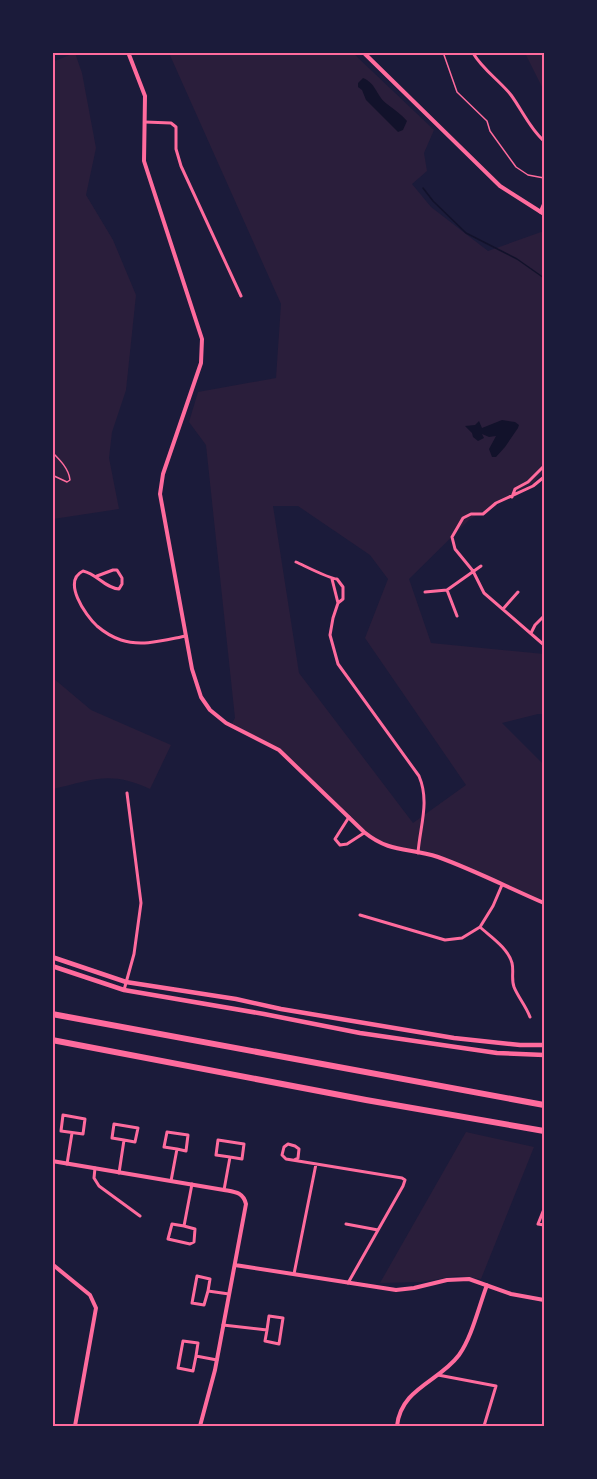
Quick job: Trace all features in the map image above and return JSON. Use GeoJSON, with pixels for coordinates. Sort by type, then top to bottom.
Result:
{"type":"FeatureCollection","features":[{"type":"Feature","properties":{"kind":"highway"},"geometry":{"type":"LineString","coordinates":[[52,1014],[544,1105]]}},
{"type":"Feature","properties":{"kind":"highway"},"geometry":{"type":"LineString","coordinates":[[52,1042],[544,1131]]}},
{"type":"Feature","properties":{"kind":"main road"},"geometry":{"type":"LineString","coordinates":[[52,957],[126,982],[454,1038],[520,1045],[544,1045]]}},
{"type":"Feature","properties":{"kind":"main road"},"geometry":{"type":"LineString","coordinates":[[52,966],[124,990],[370,1034],[497,1053],[544,1055]]}},
{"type":"Feature","properties":{"kind":"street"},"geometry":{"type":"LineString","coordinates":[[128,52],[143,87],[146,105],[144,161],[203,344],[201,363],[160,489],[161,506],[197,689],[210,710],[226,723],[279,750],[364,832],[388,848],[438,858],[544,903]]}},
{"type":"Feature","properties":{"kind":"street"},"geometry":{"type":"LineString","coordinates":[[363,52],[500,186],[542,213],[544,203]]}},
{"type":"Feature","properties":{"kind":"street"},"geometry":{"type":"LineString","coordinates":[[473,53],[480,65],[512,97],[544,141]]}},
{"type":"Feature","properties":{"kind":"street"},"geometry":{"type":"LineString","coordinates":[[145,122],[171,123],[176,127],[176,149],[181,166],[241,296]]}},
{"type":"Feature","properties":{"kind":"street"},"geometry":{"type":"LineString","coordinates":[[512,497],[515,489],[528,482],[544,466]]}},
{"type":"Feature","properties":{"kind":"street"},"geometry":{"type":"LineString","coordinates":[[544,477],[533,486],[496,504],[483,514],[471,514],[463,518],[452,537],[455,549],[473,571],[483,591],[544,645]]}},
{"type":"Feature","properties":{"kind":"street"},"geometry":{"type":"LineString","coordinates":[[296,562],[332,579],[337,579],[344,587],[343,599],[338,603]]}},
{"type":"Feature","properties":{"kind":"street"},"geometry":{"type":"LineString","coordinates":[[425,592],[447,590],[481,566]]}},
{"type":"Feature","properties":{"kind":"street"},"geometry":{"type":"LineString","coordinates":[[97,576],[117,570],[120,573],[122,584],[119,589],[112,588],[97,576],[83,571],[74,579],[74,585],[84,611],[106,633],[119,640],[138,644],[186,636]]}},
{"type":"Feature","properties":{"kind":"street"},"geometry":{"type":"LineString","coordinates":[[332,579],[338,603],[330,635],[338,664],[415,769],[422,783],[425,805],[418,853]]}},
{"type":"Feature","properties":{"kind":"street"},"geometry":{"type":"LineString","coordinates":[[447,590],[457,616]]}},
{"type":"Feature","properties":{"kind":"street"},"geometry":{"type":"LineString","coordinates":[[503,609],[518,592]]}},
{"type":"Feature","properties":{"kind":"street"},"geometry":{"type":"LineString","coordinates":[[531,633],[544,616]]}},
{"type":"Feature","properties":{"kind":"street"},"geometry":{"type":"LineString","coordinates":[[124,990],[134,954],[141,903],[127,793]]}},
{"type":"Feature","properties":{"kind":"street"},"geometry":{"type":"LineString","coordinates":[[349,817],[335,839],[340,845],[347,844],[364,832]]}},
{"type":"Feature","properties":{"kind":"street"},"geometry":{"type":"LineString","coordinates":[[360,915],[445,940],[462,938],[480,927],[502,885]]}},
{"type":"Feature","properties":{"kind":"street"},"geometry":{"type":"LineString","coordinates":[[480,927],[505,950],[511,959],[514,989],[526,1006],[530,1017]]}},
{"type":"Feature","properties":{"kind":"street"},"geometry":{"type":"LineString","coordinates":[[63,1115],[85,1119],[83,1134],[72,1132],[61,1131],[63,1115]]}},
{"type":"Feature","properties":{"kind":"street"},"geometry":{"type":"LineString","coordinates":[[114,1124],[138,1128],[135,1142],[124,1140],[112,1138],[114,1124]]}},
{"type":"Feature","properties":{"kind":"street"},"geometry":{"type":"LineString","coordinates":[[67,1164],[72,1132]]}},
{"type":"Feature","properties":{"kind":"street"},"geometry":{"type":"LineString","coordinates":[[167,1132],[189,1136],[186,1151],[177,1149],[164,1147],[167,1132]]}},
{"type":"Feature","properties":{"kind":"street"},"geometry":{"type":"LineString","coordinates":[[119,1173],[124,1140]]}},
{"type":"Feature","properties":{"kind":"street"},"geometry":{"type":"LineString","coordinates":[[218,1140],[244,1144],[242,1159],[230,1157],[216,1155],[218,1140]]}},
{"type":"Feature","properties":{"kind":"street"},"geometry":{"type":"LineString","coordinates":[[294,1160],[298,1158],[299,1149],[288,1144],[284,1147],[282,1155],[286,1159],[405,1180],[348,1283]]}},
{"type":"Feature","properties":{"kind":"street"},"geometry":{"type":"LineString","coordinates":[[171,1181],[177,1149]]}},
{"type":"Feature","properties":{"kind":"street"},"geometry":{"type":"LineString","coordinates":[[224,1190],[230,1157]]}},
{"type":"Feature","properties":{"kind":"street"},"geometry":{"type":"LineString","coordinates":[[52,1161],[192,1184],[242,1195],[246,1204],[235,1265],[209,1397],[200,1426]]}},
{"type":"Feature","properties":{"kind":"street"},"geometry":{"type":"LineString","coordinates":[[294,1274],[316,1164]]}},
{"type":"Feature","properties":{"kind":"street"},"geometry":{"type":"LineString","coordinates":[[95,1168],[94,1178],[99,1186],[140,1216]]}},
{"type":"Feature","properties":{"kind":"street"},"geometry":{"type":"LineString","coordinates":[[184,1226],[192,1184]]}},
{"type":"Feature","properties":{"kind":"street"},"geometry":{"type":"LineString","coordinates":[[544,1209],[538,1224],[544,1225]]}},
{"type":"Feature","properties":{"kind":"street"},"geometry":{"type":"LineString","coordinates":[[174,1224],[184,1226],[195,1229],[194,1242],[190,1244],[170,1240],[168,1237],[170,1226],[174,1224]]}},
{"type":"Feature","properties":{"kind":"street"},"geometry":{"type":"LineString","coordinates":[[346,1224],[378,1230]]}},
{"type":"Feature","properties":{"kind":"street"},"geometry":{"type":"LineString","coordinates":[[52,1264],[90,1295],[96,1308],[75,1426]]}},
{"type":"Feature","properties":{"kind":"street"},"geometry":{"type":"LineString","coordinates":[[235,1265],[396,1290],[469,1279],[511,1294],[544,1300]]}},
{"type":"Feature","properties":{"kind":"street"},"geometry":{"type":"LineString","coordinates":[[197,1276],[210,1278],[207,1291],[204,1305],[192,1303],[197,1276]]}},
{"type":"Feature","properties":{"kind":"street"},"geometry":{"type":"LineString","coordinates":[[397,1426],[406,1400],[459,1355],[487,1285]]}},
{"type":"Feature","properties":{"kind":"street"},"geometry":{"type":"LineString","coordinates":[[207,1291],[229,1294]]}},
{"type":"Feature","properties":{"kind":"street"},"geometry":{"type":"LineString","coordinates":[[269,1316],[283,1318],[279,1344],[265,1341],[267,1330],[269,1316]]}},
{"type":"Feature","properties":{"kind":"street"},"geometry":{"type":"LineString","coordinates":[[224,1325],[267,1330]]}},
{"type":"Feature","properties":{"kind":"street"},"geometry":{"type":"LineString","coordinates":[[183,1341],[198,1343],[195,1356],[193,1371],[178,1368],[183,1341]]}},
{"type":"Feature","properties":{"kind":"street"},"geometry":{"type":"LineString","coordinates":[[195,1356],[217,1360]]}},
{"type":"Feature","properties":{"kind":"street"},"geometry":{"type":"LineString","coordinates":[[438,1375],[496,1386],[484,1426]]}},
{"type":"Feature","properties":{"kind":"path"},"geometry":{"type":"LineString","coordinates":[[443,52],[457,92],[487,121],[490,131],[516,167],[528,175],[544,178]]}},
{"type":"Feature","properties":{"kind":"path"},"geometry":{"type":"LineString","coordinates":[[52,452],[70,475],[70,480],[67,482],[52,475]]}},
{"type":"Feature","properties":{"kind":"shaded area"},"geometry":{"type":"Polygon","coordinates":[[[75,53],[82,73],[96,148],[86,195],[113,240],[136,295],[126,390],[112,432],[109,458],[119,509],[53,519],[52,62],[75,53]]]}},
{"type":"Feature","properties":{"kind":"shaded area"},"geometry":{"type":"Polygon","coordinates":[[[169,53],[353,53],[434,130],[424,153],[427,171],[412,184],[431,207],[488,251],[544,231],[544,471],[534,482],[470,519],[409,579],[431,643],[544,654],[544,714],[502,723],[544,765],[544,903],[438,858],[378,842],[279,750],[231,725],[235,718],[206,445],[189,422],[198,392],[276,378],[281,304],[169,53]],[[273,506],[299,673],[413,823],[466,785],[365,638],[388,579],[370,555],[298,506],[273,506]]]}},
{"type":"Feature","properties":{"kind":"shaded area"},"geometry":{"type":"Polygon","coordinates":[[[525,53],[544,53],[544,89],[543,89],[525,53]]]}},
{"type":"Feature","properties":{"kind":"shaded area"},"geometry":{"type":"Polygon","coordinates":[[[363,78],[371,83],[384,101],[407,121],[403,130],[398,132],[366,100],[362,90],[358,87],[358,83],[363,78]]]}},
{"type":"Feature","properties":{"kind":"shaded area"},"geometry":{"type":"Polygon","coordinates":[[[502,420],[519,425],[505,447],[496,457],[492,457],[489,449],[496,436],[489,437],[482,434],[484,438],[478,441],[465,426],[475,425],[479,421],[482,428],[502,420]]]}},
{"type":"Feature","properties":{"kind":"shaded area"},"geometry":{"type":"Polygon","coordinates":[[[53,678],[91,710],[171,745],[150,789],[123,780],[101,778],[53,789],[53,678]]]}},
{"type":"Feature","properties":{"kind":"shaded area"},"geometry":{"type":"Polygon","coordinates":[[[466,1132],[534,1147],[481,1279],[457,1276],[421,1282],[380,1283],[466,1132]]]}},
{"type":"Feature","properties":{"kind":"waterway"},"geometry":{"type":"LineString","coordinates":[[423,188],[466,233],[517,259],[544,278]]}}]}
